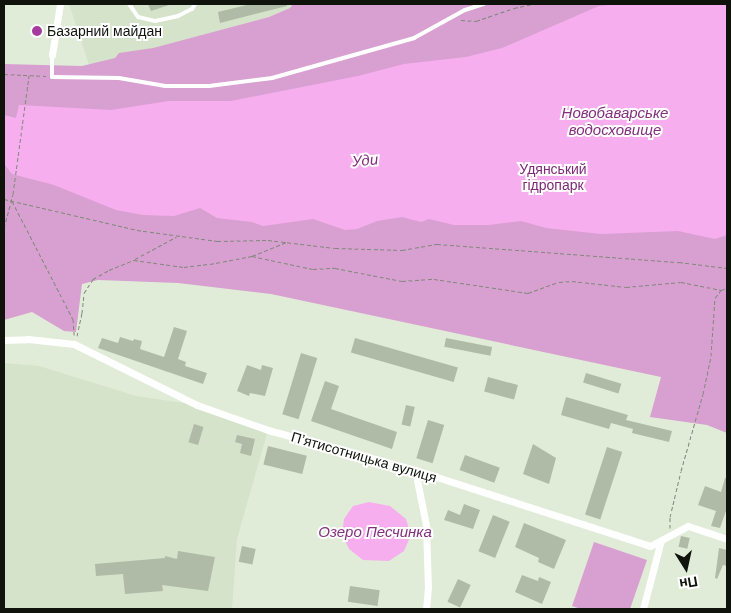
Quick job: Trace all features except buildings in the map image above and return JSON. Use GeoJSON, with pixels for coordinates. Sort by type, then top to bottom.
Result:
{"type":"FeatureCollection","features":[{"type":"Feature","properties":{"kind":"street"},"geometry":{"type":"LineString","coordinates":[[52,56],[60,4]]}},
{"type":"Feature","properties":{"kind":"street","name":"П’ятисотницька вулиця"},"geometry":{"type":"LineString","coordinates":[[4,340],[28,338],[74,344],[197,405],[268,430],[415,470],[650,546],[661,540]]}},
{"type":"Feature","properties":{"kind":"street"},"geometry":{"type":"LineString","coordinates":[[415,470],[426,524],[428,587],[426,609]]}},
{"type":"Feature","properties":{"kind":"street"},"geometry":{"type":"LineString","coordinates":[[643,609],[661,540],[688,526],[727,539]]}},
{"type":"Feature","properties":{"kind":"lane"},"geometry":{"type":"LineString","coordinates":[[129,4],[138,16],[155,21],[178,16],[192,8],[195,4]]}},
{"type":"Feature","properties":{"kind":"lane"},"geometry":{"type":"LineString","coordinates":[[52,56],[52,77],[118,78],[165,86],[209,86],[272,78],[414,38],[484,4]]}},
{"type":"Feature","properties":{"kind":"path"},"geometry":{"type":"LineString","coordinates":[[448,20],[476,21],[514,8],[533,4]]}},
{"type":"Feature","properties":{"kind":"path"},"geometry":{"type":"LineString","coordinates":[[4,74],[52,77]]}},
{"type":"Feature","properties":{"kind":"path"},"geometry":{"type":"LineString","coordinates":[[4,228],[12,201],[29,75]]}},
{"type":"Feature","properties":{"kind":"path"},"geometry":{"type":"LineString","coordinates":[[4,199],[137,230],[217,241],[268,240],[335,248],[402,250],[437,244],[679,262],[727,268]]}},
{"type":"Feature","properties":{"kind":"path"},"geometry":{"type":"LineString","coordinates":[[12,201],[73,319],[74,344]]}},
{"type":"Feature","properties":{"kind":"path"},"geometry":{"type":"LineString","coordinates":[[74,344],[82,314],[84,294],[93,279],[177,237]]}},
{"type":"Feature","properties":{"kind":"path"},"geometry":{"type":"LineString","coordinates":[[134,260],[184,268],[252,256],[288,242]]}},
{"type":"Feature","properties":{"kind":"path"},"geometry":{"type":"LineString","coordinates":[[252,256],[313,269],[335,268],[402,281],[434,279],[528,293],[559,282],[572,281],[626,287],[681,282],[721,290],[727,288]]}},
{"type":"Feature","properties":{"kind":"path"},"geometry":{"type":"LineString","coordinates":[[671,535],[670,517],[690,437],[704,394],[711,356],[715,298],[721,290]]}},
{"type":"Feature","properties":{"kind":"shaded area"},"geometry":{"type":"Polygon","coordinates":[[[69,4],[293,4],[290,8],[269,17],[89,65],[69,4]]]}},
{"type":"Feature","properties":{"kind":"shaded area"},"geometry":{"type":"Polygon","coordinates":[[[4,363],[39,366],[136,396],[197,405],[268,430],[237,539],[232,609],[4,609],[4,363]]]}},
{"type":"Feature","properties":{"kind":"green space","name":"Удянський гідропарк"},"geometry":{"type":"Polygon","coordinates":[[[293,4],[727,4],[727,433],[707,425],[650,417],[661,377],[271,294],[178,283],[98,280],[82,284],[76,332],[64,331],[32,312],[4,320],[4,64],[82,66],[115,58],[119,53],[153,48],[269,17],[290,8],[293,4]]]}},
{"type":"Feature","properties":{"kind":"green space"},"geometry":{"type":"Polygon","coordinates":[[[594,542],[647,560],[630,609],[581,609],[572,606],[594,542]]]}},
{"type":"Feature","properties":{"kind":"water","name":"Новобаварське водосховище"},"geometry":{"type":"Polygon","coordinates":[[[617,4],[727,4],[727,235],[715,239],[678,231],[601,234],[546,228],[521,221],[488,225],[454,225],[429,219],[421,222],[402,217],[377,221],[357,229],[345,230],[313,219],[263,226],[252,222],[217,218],[200,208],[174,216],[143,215],[116,210],[54,185],[12,174],[4,164],[4,115],[16,118],[19,105],[111,110],[169,101],[231,101],[358,76],[404,64],[466,57],[502,48],[599,6],[617,4]]]}},
{"type":"Feature","properties":{"kind":"water","name":"Озеро Песчинка"},"geometry":{"type":"Polygon","coordinates":[[[369,502],[390,506],[406,519],[411,535],[404,551],[389,561],[363,560],[349,549],[342,534],[344,519],[353,506],[369,502]]]}},
{"type":"Feature","properties":{"kind":"place","name":"Базарний майдан"},"geometry":{"type":"Point","coordinates":[37,31]}},
{"type":"Feature","properties":{"kind":"water label","name":"Уди"},"geometry":{"type":"Point","coordinates":[365,160]}}]}
